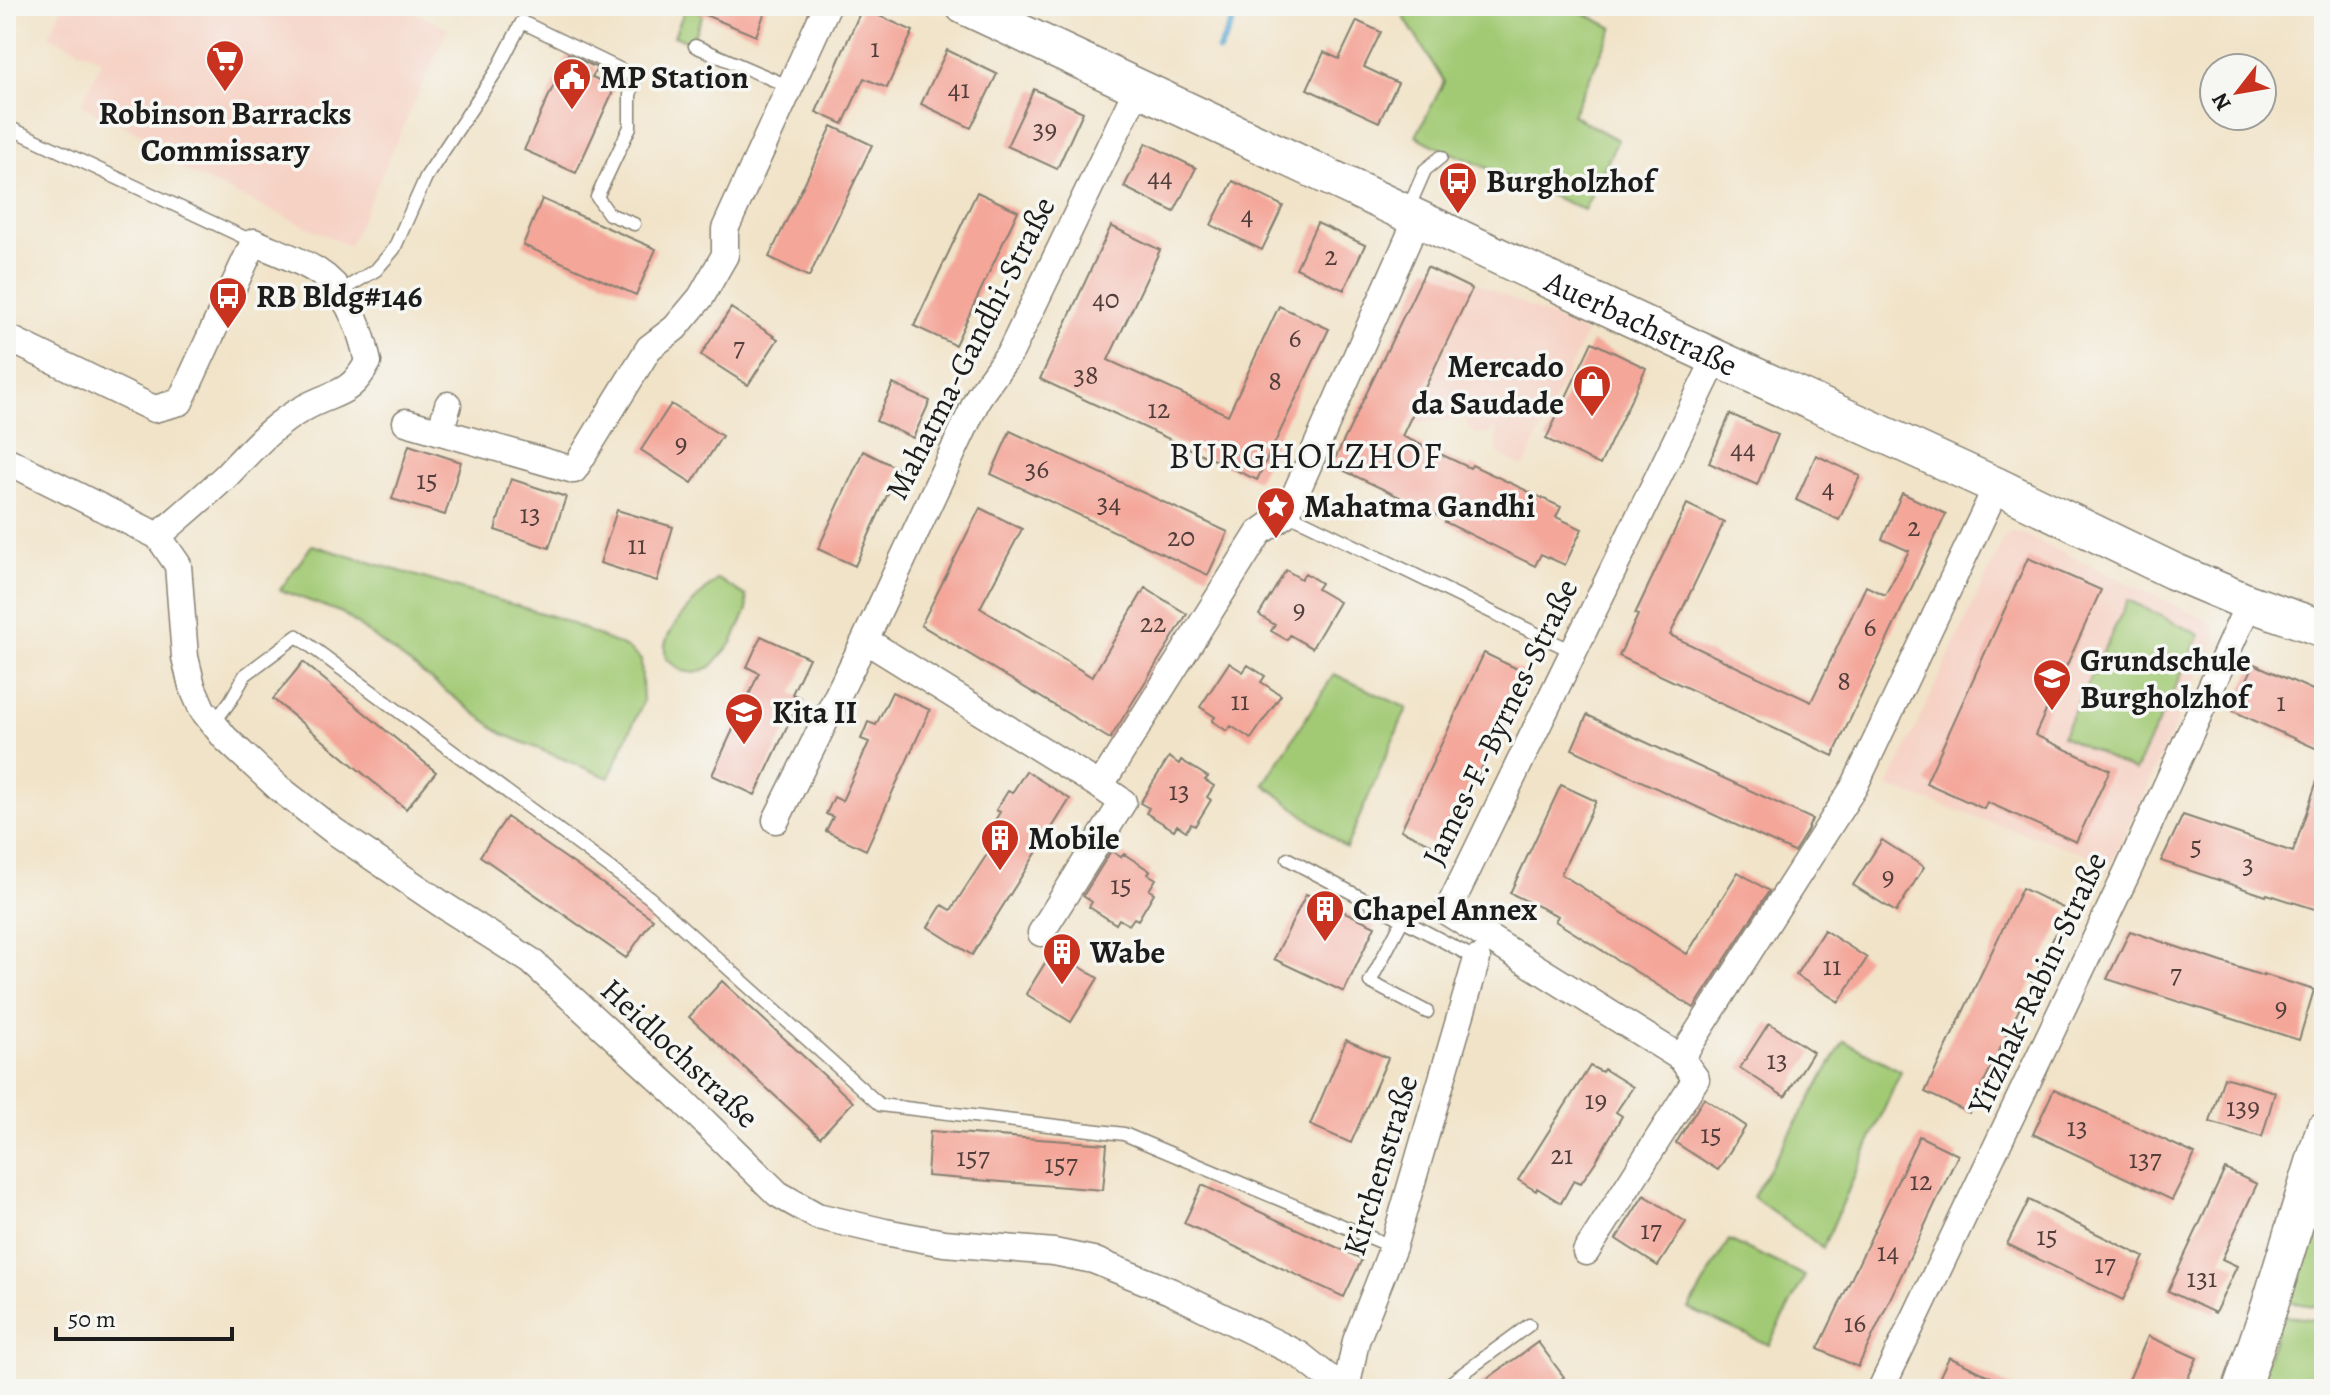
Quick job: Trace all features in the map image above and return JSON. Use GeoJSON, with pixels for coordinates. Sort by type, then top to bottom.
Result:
{"type":"FeatureCollection","features":[{"type":"Feature","properties":{"kind":"main road","name":"Auerbachstraße"},"geometry":{"type":"LineString","coordinates":[[964,6],[1997,486],[2173,571],[2249,603],[2324,629]]}},
{"type":"Feature","properties":{"kind":"main road"},"geometry":{"type":"LineString","coordinates":[[2241,1389],[2324,1130]]}},
{"type":"Feature","properties":{"kind":"street"},"geometry":{"type":"LineString","coordinates":[[406,422],[574,470],[649,348],[675,328],[701,297],[725,255],[725,229],[827,6]]}},
{"type":"Feature","properties":{"kind":"street","name":"Mahatma-Gandhi-Straße"},"geometry":{"type":"LineString","coordinates":[[776,820],[865,640],[979,396],[1011,351],[1138,87]]}},
{"type":"Feature","properties":{"kind":"street"},"geometry":{"type":"LineString","coordinates":[[1100,786],[1259,533],[1297,518],[1412,214]]}},
{"type":"Feature","properties":{"kind":"street"},"geometry":{"type":"LineString","coordinates":[[6,337],[154,409],[180,402],[254,242],[319,272],[339,292],[350,306],[368,362],[358,381],[344,391],[305,407],[266,434],[226,476],[158,536],[6,460]]}},
{"type":"Feature","properties":{"kind":"street","name":"James-F.-Byrnes-Straße"},"geometry":{"type":"LineString","coordinates":[[1681,1058],[1447,912],[1716,358]]}},
{"type":"Feature","properties":{"kind":"street"},"geometry":{"type":"LineString","coordinates":[[440,432],[448,405]]}},
{"type":"Feature","properties":{"kind":"street"},"geometry":{"type":"LineString","coordinates":[[1586,1252],[1696,1079],[1681,1058],[1854,787],[1997,486]]}},
{"type":"Feature","properties":{"kind":"street","name":"Heidlochstraße"},"geometry":{"type":"LineString","coordinates":[[158,536],[178,565],[185,657],[192,686],[202,709],[240,754],[334,831],[531,961],[676,1094],[778,1194],[817,1216],[885,1232],[944,1243],[1054,1252],[1093,1260],[1179,1295],[1300,1355],[1329,1378],[1335,1389]]}},
{"type":"Feature","properties":{"kind":"street","name":"Yitzhak-Rabin-Straße"},"geometry":{"type":"LineString","coordinates":[[1881,1389],[2126,875],[2249,603]]}},
{"type":"Feature","properties":{"kind":"street"},"geometry":{"type":"LineString","coordinates":[[865,640],[1123,802],[1041,933]]}},
{"type":"Feature","properties":{"kind":"street","name":"Kirchenstraße"},"geometry":{"type":"LineString","coordinates":[[1346,1389],[1356,1341],[1393,1247],[1477,959]]}},
{"type":"Feature","properties":{"kind":"lane"},"geometry":{"type":"LineString","coordinates":[[339,292],[376,270],[394,249],[426,177],[497,70],[522,22],[636,77],[630,95],[630,127],[597,197],[609,214],[634,224]]}},
{"type":"Feature","properties":{"kind":"lane"},"geometry":{"type":"LineString","coordinates":[[695,46],[790,87]]}},
{"type":"Feature","properties":{"kind":"lane"},"geometry":{"type":"LineString","coordinates":[[6,126],[254,242]]}},
{"type":"Feature","properties":{"kind":"lane"},"geometry":{"type":"LineString","coordinates":[[1412,214],[1425,170],[1441,157]]}},
{"type":"Feature","properties":{"kind":"lane"},"geometry":{"type":"LineString","coordinates":[[1297,518],[1572,651]]}},
{"type":"Feature","properties":{"kind":"lane"},"geometry":{"type":"LineString","coordinates":[[213,724],[245,675],[297,636],[649,897],[880,1105],[1124,1134],[1393,1247]]}},
{"type":"Feature","properties":{"kind":"lane"},"geometry":{"type":"LineString","coordinates":[[1288,859],[1477,959]]}},
{"type":"Feature","properties":{"kind":"lane"},"geometry":{"type":"LineString","coordinates":[[1403,919],[1370,982],[1427,1012]]}},
{"type":"Feature","properties":{"kind":"lane"},"geometry":{"type":"LineString","coordinates":[[1442,1389],[1529,1325]]}},
{"type":"Feature","properties":{"kind":"shaded area"},"geometry":{"type":"Polygon","coordinates":[[[63,6],[399,6],[448,28],[349,246],[181,169],[187,155],[81,106],[102,60],[49,36],[63,6]]]}},
{"type":"Feature","properties":{"kind":"shaded area"},"geometry":{"type":"Polygon","coordinates":[[[1440,266],[1586,333],[1524,467],[1498,454],[1496,429],[1487,434],[1476,434],[1467,427],[1465,418],[1407,425],[1356,414],[1427,267],[1440,266]]]}},
{"type":"Feature","properties":{"kind":"shaded area","name":"Grundschule Burgholzhof"},"geometry":{"type":"Polygon","coordinates":[[[2012,532],[2021,533],[2209,621],[2214,629],[2216,638],[2111,863],[1888,787],[2005,536],[2012,532]]]}},
{"type":"Feature","properties":{"kind":"green space"},"geometry":{"type":"Polygon","coordinates":[[[1397,6],[1570,6],[1613,28],[1572,115],[1618,140],[1584,210],[1416,136],[1444,82],[1397,6]]]}},
{"type":"Feature","properties":{"kind":"green space"},"geometry":{"type":"Polygon","coordinates":[[[686,7],[703,14],[691,43],[674,36],[686,7]]]}},
{"type":"Feature","properties":{"kind":"green space"},"geometry":{"type":"Polygon","coordinates":[[[312,545],[558,618],[627,648],[641,660],[643,702],[609,778],[503,734],[342,613],[280,590],[312,545]]]}},
{"type":"Feature","properties":{"kind":"green space"},"geometry":{"type":"Polygon","coordinates":[[[718,579],[746,596],[747,610],[732,643],[711,667],[695,673],[682,671],[666,659],[667,638],[687,610],[718,579]]]}},
{"type":"Feature","properties":{"kind":"green space"},"geometry":{"type":"Polygon","coordinates":[[[2128,600],[2200,635],[2135,771],[2062,736],[2128,600]]]}},
{"type":"Feature","properties":{"kind":"green space"},"geometry":{"type":"Polygon","coordinates":[[[1334,674],[1407,708],[1346,848],[1264,784],[1334,674]]]}},
{"type":"Feature","properties":{"kind":"green space"},"geometry":{"type":"Polygon","coordinates":[[[1844,1041],[1901,1071],[1823,1248],[1753,1197],[1844,1041]]]}},
{"type":"Feature","properties":{"kind":"green space"},"geometry":{"type":"Polygon","coordinates":[[[2324,1177],[2324,1307],[2285,1302],[2324,1177]]]}},
{"type":"Feature","properties":{"kind":"green space"},"geometry":{"type":"Polygon","coordinates":[[[1729,1240],[1805,1276],[1769,1345],[1689,1309],[1729,1240]]]}},
{"type":"Feature","properties":{"kind":"green space"},"geometry":{"type":"Polygon","coordinates":[[[2283,1315],[2324,1321],[2324,1389],[2256,1389],[2283,1315]]]}},
{"type":"Feature","properties":{"kind":"building"},"geometry":{"type":"Polygon","coordinates":[[[683,6],[767,6],[756,36],[683,6]]]}},
{"type":"Feature","properties":{"kind":"building"},"geometry":{"type":"Polygon","coordinates":[[[862,8],[913,31],[887,88],[864,78],[843,124],[816,112],[862,8]]]}},
{"type":"Feature","properties":{"kind":"building"},"geometry":{"type":"Polygon","coordinates":[[[1357,21],[1381,32],[1364,67],[1398,83],[1379,122],[1307,89],[1324,52],[1339,59],[1357,21]]]}},
{"type":"Feature","properties":{"kind":"building"},"geometry":{"type":"Polygon","coordinates":[[[947,50],[997,74],[971,128],[921,104],[947,50]]]}},
{"type":"Feature","properties":{"kind":"building"},"geometry":{"type":"Polygon","coordinates":[[[568,54],[597,68],[592,77],[615,87],[576,173],[524,150],[568,54]]]}},
{"type":"Feature","properties":{"kind":"building"},"geometry":{"type":"Polygon","coordinates":[[[1034,89],[1083,112],[1057,169],[1007,146],[1034,89]]]}},
{"type":"Feature","properties":{"kind":"building"},"geometry":{"type":"Polygon","coordinates":[[[832,126],[872,145],[809,277],[769,257],[832,126]]]}},
{"type":"Feature","properties":{"kind":"building"},"geometry":{"type":"Polygon","coordinates":[[[1146,143],[1196,168],[1174,212],[1124,187],[1146,143]]]}},
{"type":"Feature","properties":{"kind":"building"},"geometry":{"type":"Polygon","coordinates":[[[1233,181],[1283,206],[1262,250],[1211,225],[1233,181]]]}},
{"type":"Feature","properties":{"kind":"building"},"geometry":{"type":"Polygon","coordinates":[[[977,192],[1018,211],[955,345],[914,326],[977,192]]]}},
{"type":"Feature","properties":{"kind":"building"},"geometry":{"type":"Polygon","coordinates":[[[542,199],[656,249],[636,295],[523,245],[542,199]]]}},
{"type":"Feature","properties":{"kind":"building"},"geometry":{"type":"Polygon","coordinates":[[[1317,223],[1365,245],[1344,290],[1296,268],[1317,223]]]}},
{"type":"Feature","properties":{"kind":"building"},"geometry":{"type":"Polygon","coordinates":[[[1111,226],[1160,250],[1108,360],[1228,415],[1279,306],[1329,329],[1257,480],[1040,379],[1111,226]]]}},
{"type":"Feature","properties":{"kind":"building"},"geometry":{"type":"Polygon","coordinates":[[[1427,267],[1472,289],[1402,436],[1561,507],[1556,517],[1582,529],[1565,565],[1541,554],[1535,566],[1445,522],[1446,519],[1332,465],[1427,267]]]}},
{"type":"Feature","properties":{"kind":"building"},"geometry":{"type":"Polygon","coordinates":[[[731,308],[778,339],[748,385],[701,355],[731,308]]]}},
{"type":"Feature","properties":{"kind":"building"},"geometry":{"type":"Polygon","coordinates":[[[1592,342],[1646,368],[1600,465],[1546,439],[1592,342]]]}},
{"type":"Feature","properties":{"kind":"building"},"geometry":{"type":"Polygon","coordinates":[[[893,384],[930,401],[913,438],[876,421],[893,384]]]}},
{"type":"Feature","properties":{"kind":"building"},"geometry":{"type":"Polygon","coordinates":[[[671,404],[722,436],[692,483],[641,450],[671,404]]]}},
{"type":"Feature","properties":{"kind":"building"},"geometry":{"type":"Polygon","coordinates":[[[1730,414],[1778,435],[1757,485],[1709,463],[1730,414]]]}},
{"type":"Feature","properties":{"kind":"building"},"geometry":{"type":"Polygon","coordinates":[[[1010,431],[1228,532],[1208,575],[991,474],[1010,431]]]}},
{"type":"Feature","properties":{"kind":"building"},"geometry":{"type":"Polygon","coordinates":[[[409,445],[461,462],[445,515],[392,499],[409,445]]]}},
{"type":"Feature","properties":{"kind":"building"},"geometry":{"type":"Polygon","coordinates":[[[863,451],[899,469],[855,566],[818,549],[863,451]]]}},
{"type":"Feature","properties":{"kind":"building"},"geometry":{"type":"Polygon","coordinates":[[[1816,455],[1860,476],[1839,520],[1796,500],[1816,455]]]}},
{"type":"Feature","properties":{"kind":"building"},"geometry":{"type":"Polygon","coordinates":[[[511,479],[566,497],[549,548],[495,530],[511,479]]]}},
{"type":"Feature","properties":{"kind":"building"},"geometry":{"type":"Polygon","coordinates":[[[1902,493],[1946,514],[1833,756],[1619,656],[1638,615],[1635,614],[1687,504],[1724,522],[1670,635],[1811,702],[1866,586],[1885,595],[1909,551],[1882,539],[1902,493]]]}},
{"type":"Feature","properties":{"kind":"building"},"geometry":{"type":"Polygon","coordinates":[[[980,508],[1022,529],[980,608],[1092,677],[1145,588],[1187,614],[1110,739],[921,625],[980,508]]]}},
{"type":"Feature","properties":{"kind":"building"},"geometry":{"type":"Polygon","coordinates":[[[617,510],[673,527],[657,581],[600,563],[617,510]]]}},
{"type":"Feature","properties":{"kind":"building"},"geometry":{"type":"Polygon","coordinates":[[[2028,558],[2101,590],[2035,735],[2110,770],[2076,842],[1987,802],[1984,809],[1926,783],[2028,558]]]}},
{"type":"Feature","properties":{"kind":"building"},"geometry":{"type":"Polygon","coordinates":[[[1286,570],[1301,579],[1305,573],[1321,583],[1317,589],[1339,602],[1312,648],[1290,635],[1287,640],[1271,631],[1275,625],[1259,615],[1286,570]]]}},
{"type":"Feature","properties":{"kind":"building"},"geometry":{"type":"Polygon","coordinates":[[[761,636],[809,658],[792,694],[801,698],[755,795],[712,775],[759,673],[747,667],[761,636]]]}},
{"type":"Feature","properties":{"kind":"building"},"geometry":{"type":"Polygon","coordinates":[[[1484,653],[1526,673],[1443,850],[1401,830],[1484,653]]]}},
{"type":"Feature","properties":{"kind":"building"},"geometry":{"type":"Polygon","coordinates":[[[303,662],[436,772],[406,809],[273,699],[303,662]]]}},
{"type":"Feature","properties":{"kind":"building"},"geometry":{"type":"Polygon","coordinates":[[[1229,663],[1243,672],[1248,665],[1265,676],[1261,682],[1281,695],[1251,739],[1231,726],[1227,731],[1212,721],[1215,717],[1200,707],[1229,663]]]}},
{"type":"Feature","properties":{"kind":"building"},"geometry":{"type":"Polygon","coordinates":[[[2254,664],[2324,695],[2324,752],[2233,711],[2254,664]]]}},
{"type":"Feature","properties":{"kind":"building"},"geometry":{"type":"Polygon","coordinates":[[[892,692],[930,710],[866,850],[826,831],[833,817],[826,814],[834,797],[842,801],[869,742],[861,739],[868,722],[876,725],[892,692]]]}},
{"type":"Feature","properties":{"kind":"building"},"geometry":{"type":"Polygon","coordinates":[[[1587,715],[1812,819],[1807,831],[1794,852],[1572,749],[1587,715]]]}},
{"type":"Feature","properties":{"kind":"building"},"geometry":{"type":"Polygon","coordinates":[[[1169,757],[1179,764],[1181,760],[1208,777],[1205,780],[1214,786],[1207,797],[1211,800],[1195,826],[1191,824],[1186,831],[1177,825],[1174,830],[1146,813],[1149,808],[1140,803],[1169,757]]]}},
{"type":"Feature","properties":{"kind":"building","name":"Mobile"},"geometry":{"type":"Polygon","coordinates":[[[1026,771],[1070,799],[972,955],[928,927],[942,905],[951,910],[1004,828],[994,822],[1000,812],[996,810],[1026,771]]]}},
{"type":"Feature","properties":{"kind":"building"},"geometry":{"type":"Polygon","coordinates":[[[2320,772],[2324,773],[2324,912],[2161,861],[2183,815],[2293,852],[2320,772]]]}},
{"type":"Feature","properties":{"kind":"building"},"geometry":{"type":"Polygon","coordinates":[[[1561,785],[1596,801],[1561,874],[1687,954],[1738,872],[1769,891],[1694,1008],[1555,921],[1558,916],[1510,893],[1561,785]]]}},
{"type":"Feature","properties":{"kind":"building"},"geometry":{"type":"Polygon","coordinates":[[[507,817],[653,919],[626,958],[480,856],[507,817]]]}},
{"type":"Feature","properties":{"kind":"building"},"geometry":{"type":"Polygon","coordinates":[[[1882,840],[1924,867],[1896,912],[1853,885],[1882,840]]]}},
{"type":"Feature","properties":{"kind":"building"},"geometry":{"type":"Polygon","coordinates":[[[1111,851],[1121,857],[1124,854],[1150,871],[1148,874],[1156,879],[1149,890],[1154,893],[1138,920],[1134,918],[1129,925],[1119,919],[1116,924],[1089,907],[1092,902],[1083,896],[1111,851]]]}},
{"type":"Feature","properties":{"kind":"building"},"geometry":{"type":"Polygon","coordinates":[[[2022,888],[2067,910],[1969,1113],[1925,1092],[2022,888]]]}},
{"type":"Feature","properties":{"kind":"building","name":"Chapel Annex"},"geometry":{"type":"Polygon","coordinates":[[[1306,894],[1375,926],[1344,992],[1274,959],[1306,894]]]}},
{"type":"Feature","properties":{"kind":"building"},"geometry":{"type":"Polygon","coordinates":[[[1824,930],[1867,958],[1839,1002],[1796,975],[1824,930]]]}},
{"type":"Feature","properties":{"kind":"building"},"geometry":{"type":"Polygon","coordinates":[[[2130,931],[2314,990],[2299,1040],[2107,979],[2130,931]]]}},
{"type":"Feature","properties":{"kind":"building","name":"Wabe"},"geometry":{"type":"Polygon","coordinates":[[[1053,950],[1098,978],[1071,1022],[1026,994],[1053,950]]]}},
{"type":"Feature","properties":{"kind":"building"},"geometry":{"type":"Polygon","coordinates":[[[722,981],[853,1102],[820,1137],[689,1017],[722,981]]]}},
{"type":"Feature","properties":{"kind":"building"},"geometry":{"type":"Polygon","coordinates":[[[1769,1023],[1813,1052],[1785,1097],[1740,1068],[1769,1023]]]}},
{"type":"Feature","properties":{"kind":"building"},"geometry":{"type":"Polygon","coordinates":[[[1346,1040],[1388,1058],[1351,1143],[1310,1125],[1346,1040]]]}},
{"type":"Feature","properties":{"kind":"building"},"geometry":{"type":"Polygon","coordinates":[[[1590,1066],[1602,1072],[1604,1069],[1633,1087],[1616,1112],[1622,1116],[1596,1161],[1581,1183],[1574,1180],[1561,1203],[1518,1180],[1590,1066]]]}},
{"type":"Feature","properties":{"kind":"building"},"geometry":{"type":"Polygon","coordinates":[[[2224,1077],[2275,1092],[2262,1137],[2210,1122],[2224,1077]]]}},
{"type":"Feature","properties":{"kind":"building"},"geometry":{"type":"Polygon","coordinates":[[[2054,1089],[2195,1154],[2172,1200],[2033,1134],[2054,1089]]]}},
{"type":"Feature","properties":{"kind":"building"},"geometry":{"type":"Polygon","coordinates":[[[1704,1098],[1746,1126],[1718,1170],[1676,1143],[1704,1098]]]}},
{"type":"Feature","properties":{"kind":"building"},"geometry":{"type":"Polygon","coordinates":[[[930,1131],[1107,1144],[1103,1190],[927,1176],[930,1131]]]}},
{"type":"Feature","properties":{"kind":"building"},"geometry":{"type":"Polygon","coordinates":[[[1919,1136],[1958,1155],[1858,1367],[1818,1349],[1919,1136]]]}},
{"type":"Feature","properties":{"kind":"building"},"geometry":{"type":"Polygon","coordinates":[[[2225,1169],[2257,1184],[2222,1259],[2237,1266],[2215,1313],[2168,1291],[2225,1169]]]}},
{"type":"Feature","properties":{"kind":"building"},"geometry":{"type":"Polygon","coordinates":[[[1202,1185],[1362,1259],[1344,1297],[1184,1223],[1202,1185]]]}},
{"type":"Feature","properties":{"kind":"building"},"geometry":{"type":"Polygon","coordinates":[[[1644,1195],[1686,1222],[1658,1266],[1616,1239],[1644,1195]]]}},
{"type":"Feature","properties":{"kind":"building"},"geometry":{"type":"Polygon","coordinates":[[[2029,1200],[2144,1257],[2123,1300],[2007,1244],[2029,1200]]]}},
{"type":"Feature","properties":{"kind":"building"},"geometry":{"type":"Polygon","coordinates":[[[2148,1336],[2197,1358],[2183,1389],[2125,1389],[2148,1336]]]}},
{"type":"Feature","properties":{"kind":"building"},"geometry":{"type":"Polygon","coordinates":[[[1538,1342],[1564,1377],[1547,1389],[1473,1389],[1538,1342]]]}},
{"type":"Feature","properties":{"kind":"building"},"geometry":{"type":"Polygon","coordinates":[[[1949,1357],[2016,1389],[1934,1389],[1949,1357]]]}},
{"type":"Feature","properties":{"kind":"waterway"},"geometry":{"type":"LineString","coordinates":[[1219,50],[1240,6]]}},
{"type":"Feature","properties":{"kind":"place","name":"Robinson Barracks Commissary"},"geometry":{"type":"Point","coordinates":[225,93]}},
{"type":"Feature","properties":{"kind":"place","name":"MP Station"},"geometry":{"type":"Point","coordinates":[572,111]}},
{"type":"Feature","properties":{"kind":"place","name":"Burgholzhof"},"geometry":{"type":"Point","coordinates":[1458,215]}},
{"type":"Feature","properties":{"kind":"place","name":"RB Bldg#146"},"geometry":{"type":"Point","coordinates":[228,330]}},
{"type":"Feature","properties":{"kind":"place","name":"Mercado da Saudade"},"geometry":{"type":"Point","coordinates":[1592,418]}},
{"type":"Feature","properties":{"kind":"place","name":"Mahatma Gandhi"},"geometry":{"type":"Point","coordinates":[1276,540]}},
{"type":"Feature","properties":{"kind":"place","name":"Grundschule Burgholzhof"},"geometry":{"type":"Point","coordinates":[2052,712]}},
{"type":"Feature","properties":{"kind":"place","name":"Kita II"},"geometry":{"type":"Point","coordinates":[744,746]}},
{"type":"Feature","properties":{"kind":"place","name":"Mobile"},"geometry":{"type":"Point","coordinates":[1000,872]}},
{"type":"Feature","properties":{"kind":"place","name":"Chapel Annex"},"geometry":{"type":"Point","coordinates":[1325,943]}},
{"type":"Feature","properties":{"kind":"place","name":"Wabe"},"geometry":{"type":"Point","coordinates":[1062,986]}},
{"type":"Feature","properties":{"kind":"district","name":"BURGHOLZHOF"},"geometry":{"type":"Point","coordinates":[1306,455]}}]}
